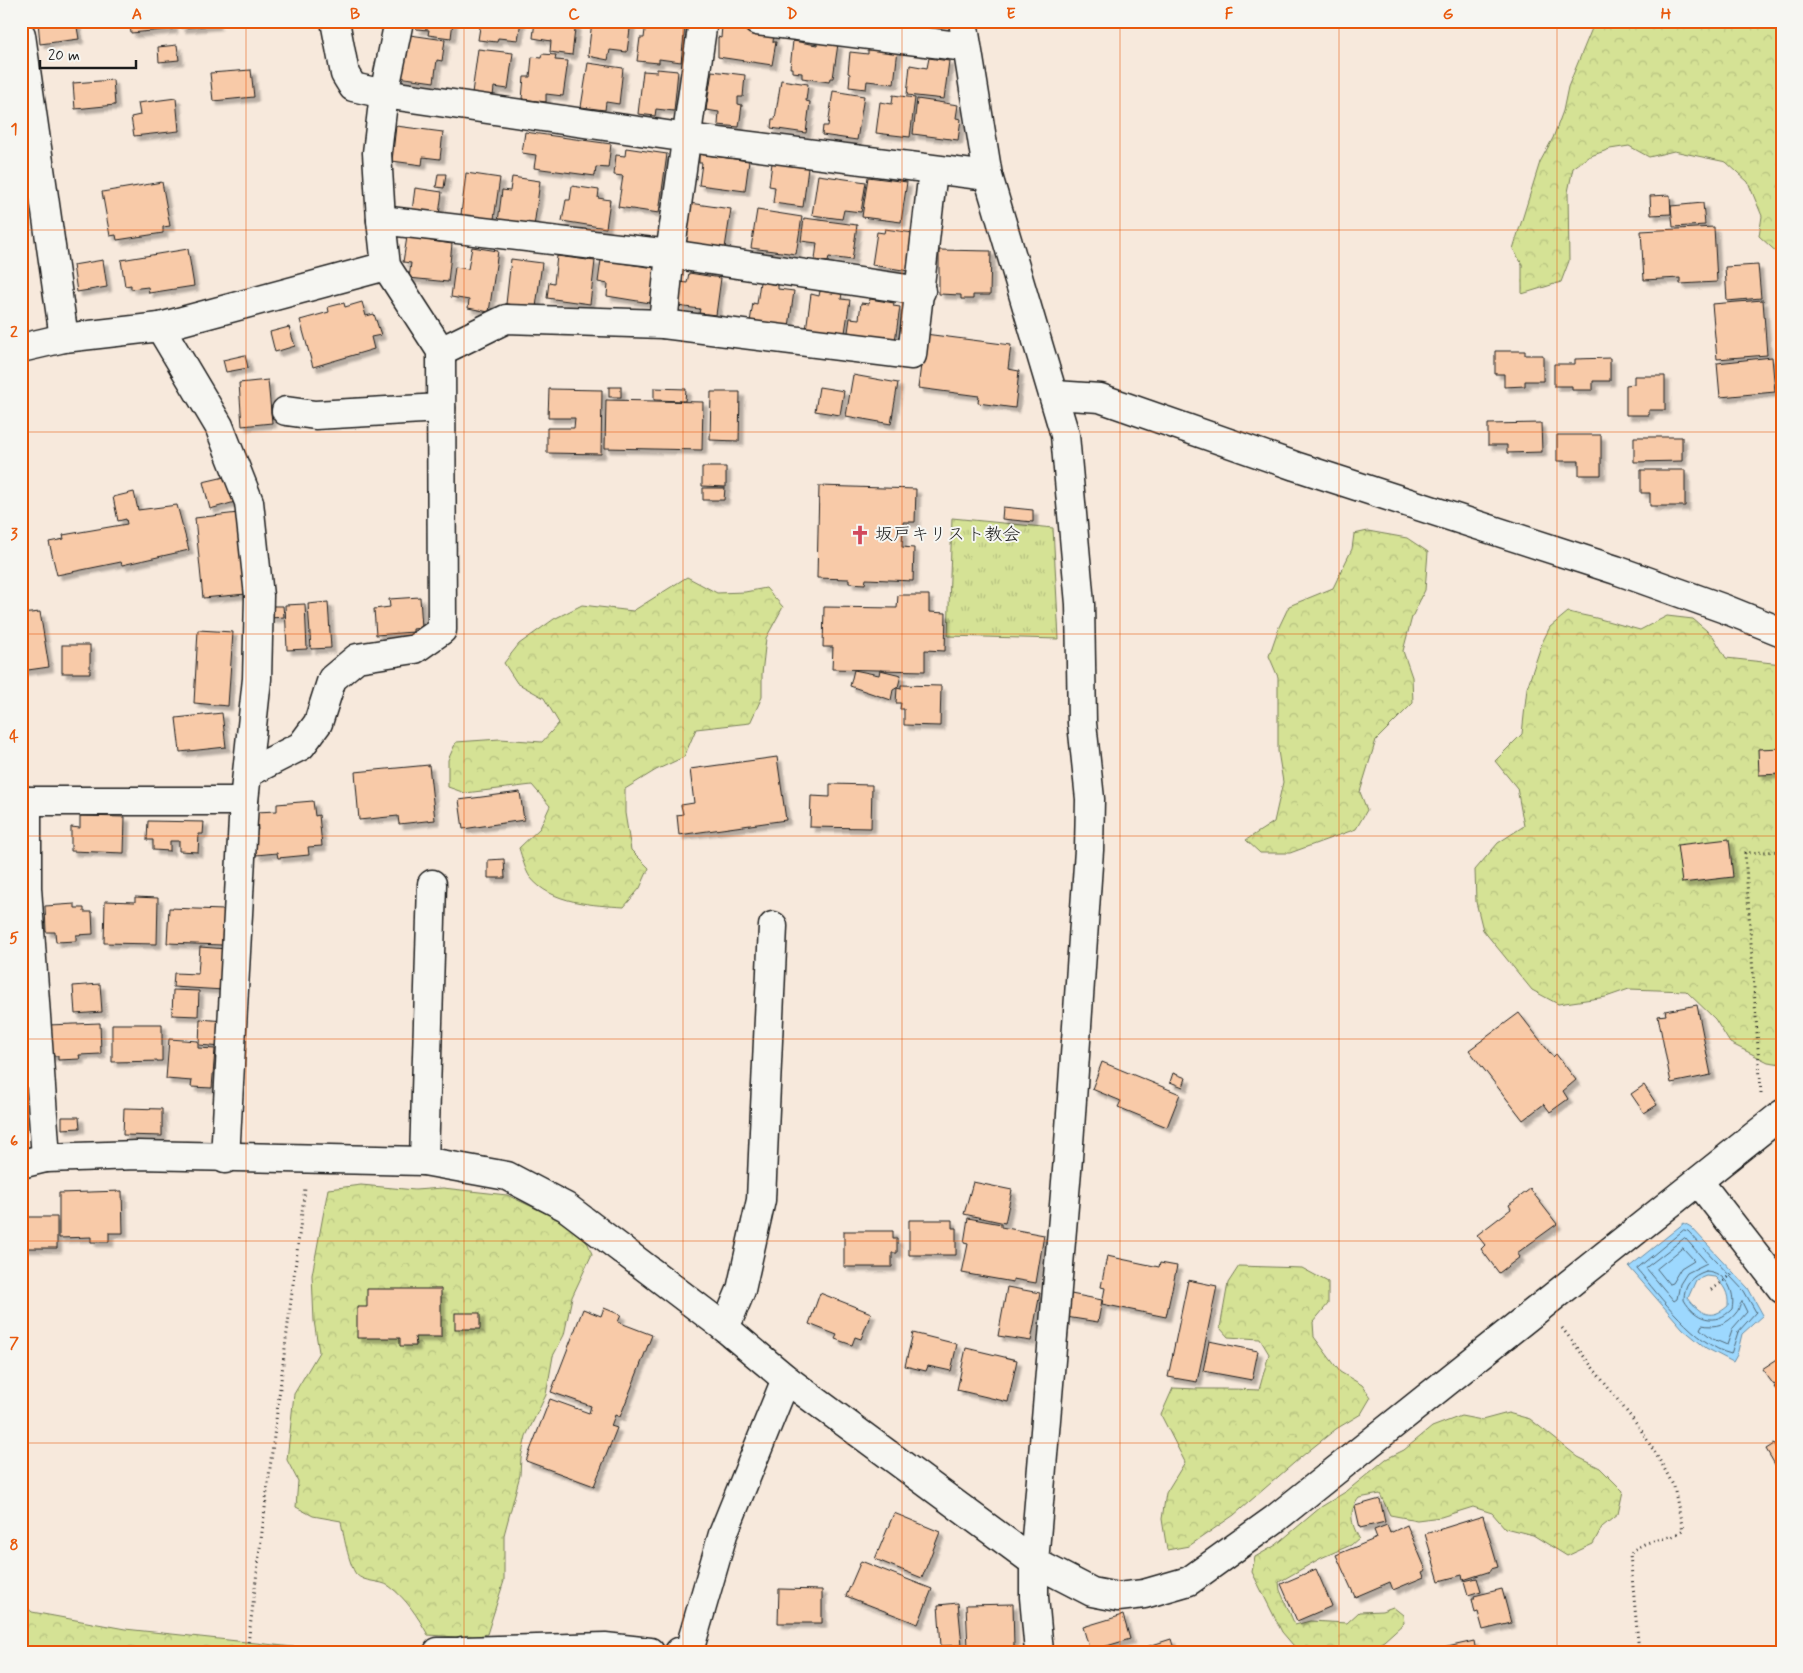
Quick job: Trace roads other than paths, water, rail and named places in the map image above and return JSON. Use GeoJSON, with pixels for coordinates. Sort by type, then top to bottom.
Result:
{"type":"FeatureCollection","features":[{"type":"Feature","properties":{"kind":"street"},"geometry":{"type":"LineString","coordinates":[[335,21],[345,74],[353,87],[384,94],[688,138],[988,176]]}},
{"type":"Feature","properties":{"kind":"street"},"geometry":{"type":"LineString","coordinates":[[248,773],[301,746],[318,723],[332,679],[357,658],[415,648],[442,630],[441,351],[386,266],[380,220],[378,153],[384,94],[399,21]]}},
{"type":"Feature","properties":{"kind":"street"},"geometry":{"type":"LineString","coordinates":[[663,324],[670,254],[688,138],[703,21]]}},
{"type":"Feature","properties":{"kind":"street"},"geometry":{"type":"LineString","coordinates":[[757,21],[964,34],[988,176],[1055,395],[1065,435],[1080,595],[1082,723],[1090,799],[1069,1148],[1034,1562],[1034,1597],[1039,1652]]}},
{"type":"Feature","properties":{"kind":"street"},"geometry":{"type":"LineString","coordinates":[[21,35],[64,338]]}},
{"type":"Feature","properties":{"kind":"street"},"geometry":{"type":"LineString","coordinates":[[441,351],[506,318],[663,324],[912,355],[921,291],[933,170]]}},
{"type":"Feature","properties":{"kind":"street"},"geometry":{"type":"LineString","coordinates":[[380,220],[670,254],[921,291]]}},
{"type":"Feature","properties":{"kind":"street"},"geometry":{"type":"LineString","coordinates":[[21,348],[64,338],[160,326],[386,266]]}},
{"type":"Feature","properties":{"kind":"street"},"geometry":{"type":"LineString","coordinates":[[160,326],[219,426],[249,502],[259,596],[257,679],[244,802],[225,1159]]}},
{"type":"Feature","properties":{"kind":"street"},"geometry":{"type":"LineString","coordinates":[[1055,395],[1100,398],[1295,466],[1616,570],[1725,609],[1782,632]]}},
{"type":"Feature","properties":{"kind":"street"},"geometry":{"type":"LineString","coordinates":[[286,411],[315,415],[441,408]]}},
{"type":"Feature","properties":{"kind":"street"},"geometry":{"type":"LineString","coordinates":[[244,802],[24,801],[33,1161],[138,1155],[225,1159],[424,1161],[508,1176],[566,1207],[724,1328],[786,1379],[1034,1562],[1092,1592],[1118,1597],[1144,1594],[1189,1581],[1275,1520],[1699,1182],[1772,1108]]}},
{"type":"Feature","properties":{"kind":"street"},"geometry":{"type":"LineString","coordinates":[[424,1161],[432,884]]}},
{"type":"Feature","properties":{"kind":"street"},"geometry":{"type":"LineString","coordinates":[[724,1328],[742,1290],[760,1200],[773,926]]}},
{"type":"Feature","properties":{"kind":"street"},"geometry":{"type":"LineString","coordinates":[[1699,1182],[1782,1289]]}},
{"type":"Feature","properties":{"kind":"street"},"geometry":{"type":"LineString","coordinates":[[679,1652],[689,1651],[723,1534],[786,1379]]}},
{"type":"Feature","properties":{"kind":"street"},"geometry":{"type":"LineString","coordinates":[[455,1651],[605,1647],[650,1652]]}},
{"type":"Feature","properties":{"kind":"water"},"geometry":{"type":"Polygon","coordinates":[[[1684,1223],[1691,1227],[1748,1288],[1763,1315],[1742,1334],[1737,1355],[1733,1362],[1706,1348],[1683,1329],[1629,1267],[1684,1223]],[[1706,1276],[1696,1280],[1688,1298],[1701,1312],[1706,1314],[1722,1311],[1728,1306],[1728,1297],[1725,1290],[1715,1277],[1706,1276]]]}},
{"type":"Feature","properties":{"kind":"place","name":"坂戸キリスト教会"},"geometry":{"type":"Point","coordinates":[860,535]}}]}
